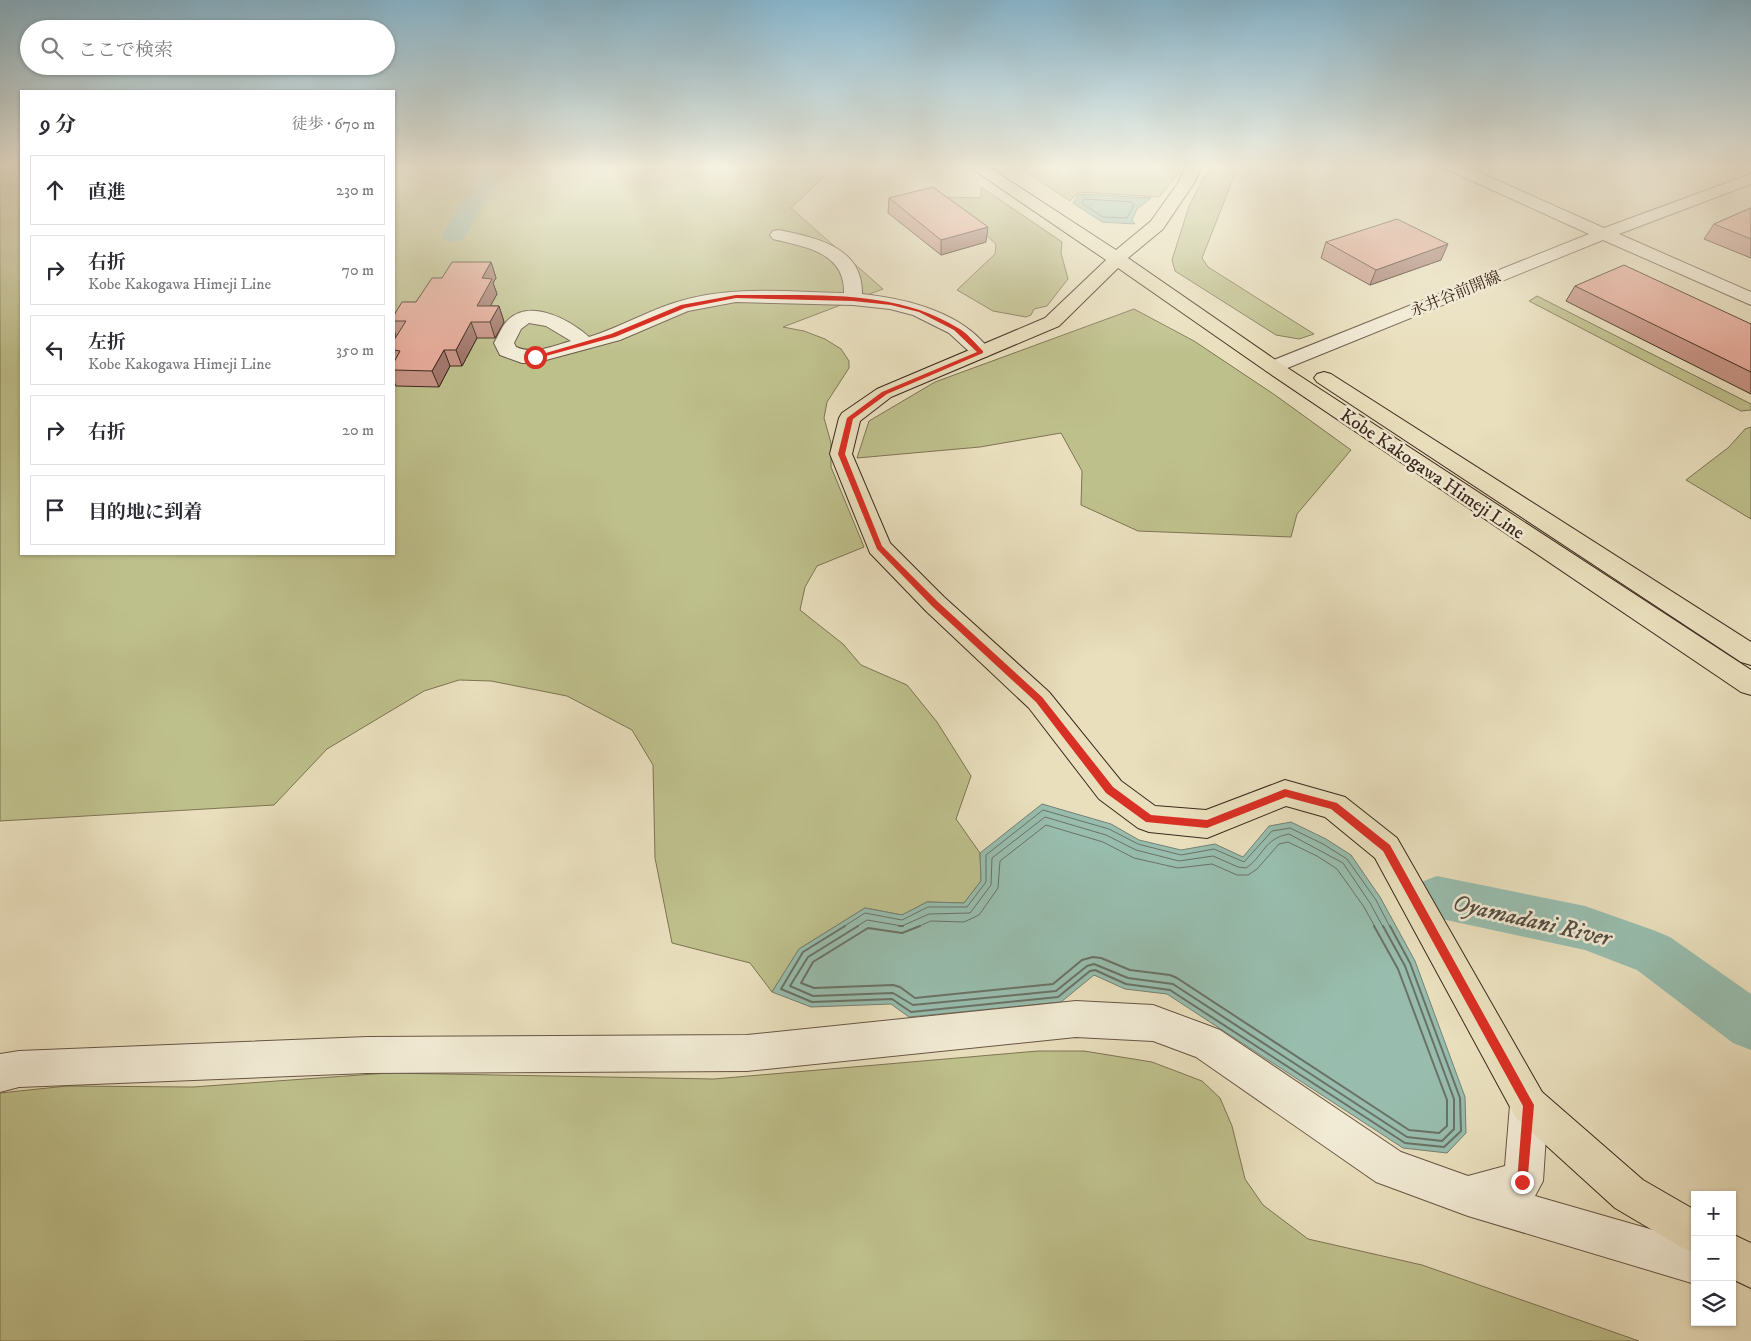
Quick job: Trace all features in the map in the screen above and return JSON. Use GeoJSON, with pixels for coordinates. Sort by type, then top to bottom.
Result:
{"type":"FeatureCollection","features":[{"type":"Feature","properties":{"kind":"main road","name":"Kobe Kakogawa Himeji Line"},"geometry":{"type":"LineString","coordinates":[[1080,229],[1122,254]]}},
{"type":"Feature","properties":{"kind":"main road","name":"Kobe Kakogawa Himeji Line"},"geometry":{"type":"LineString","coordinates":[[1087,229],[1751,684]]}},
{"type":"Feature","properties":{"kind":"main road"},"geometry":{"type":"LineString","coordinates":[[1152,229],[1122,254],[1052,322],[884,393],[850,418],[841,454],[879,547],[935,604],[1039,700],[1110,790],[1149,819],[1207,824],[1285,793],[1334,806],[1386,848],[1529,1105],[1629,1194],[1691,1231]]}},
{"type":"Feature","properties":{"kind":"main road","name":"Kobe Kakogawa Himeji Line"},"geometry":{"type":"LineString","coordinates":[[1291,367],[1751,655]]}},
{"type":"Feature","properties":{"kind":"main road"},"geometry":{"type":"LineString","coordinates":[[1736,1258],[1751,1267]]}},
{"type":"Feature","properties":{"kind":"street"},"geometry":{"type":"LineString","coordinates":[[1591,229],[1751,299]]}},
{"type":"Feature","properties":{"kind":"street","name":"永井谷前開線"},"geometry":{"type":"LineString","coordinates":[[1291,367],[1618,229]]}},
{"type":"Feature","properties":{"kind":"street","name":"永井谷前開線"},"geometry":{"type":"LineString","coordinates":[[1291,367],[1328,359],[1662,229]]}},
{"type":"Feature","properties":{"kind":"street"},"geometry":{"type":"LineString","coordinates":[[779,234],[813,243],[837,255],[852,275],[855,290],[853,299]]}},
{"type":"Feature","properties":{"kind":"street"},"geometry":{"type":"LineString","coordinates":[[584,344],[613,336],[683,306],[736,296],[853,299],[891,303],[920,311],[956,329],[981,352]]}},
{"type":"Feature","properties":{"kind":"street"},"geometry":{"type":"LineString","coordinates":[[0,1073],[19,1069],[367,1055],[747,1053],[1076,1019],[1153,1023],[1207,1043],[1390,1168],[1468,1196],[1691,1262]]}},
{"type":"Feature","properties":{"kind":"street"},"geometry":{"type":"LineString","coordinates":[[1468,1196],[1522,1182],[1529,1105]]}},
{"type":"Feature","properties":{"kind":"street"},"geometry":{"type":"LineString","coordinates":[[1736,1275],[1751,1279]]}},
{"type":"Feature","properties":{"kind":"green space"},"geometry":{"type":"Polygon","coordinates":[[[0,229],[20,229],[20,555],[395,555],[395,229],[814,229],[883,289],[783,327],[804,331],[825,339],[841,349],[849,361],[849,368],[827,402],[824,418],[831,443],[831,467],[864,547],[817,566],[805,587],[800,610],[843,644],[861,665],[907,685],[937,722],[971,776],[956,819],[980,853],[981,881],[964,903],[927,902],[902,915],[865,908],[799,949],[772,992],[750,963],[672,943],[655,858],[653,765],[632,730],[567,696],[491,681],[459,680],[424,691],[327,749],[274,805],[0,821],[0,229]]]}},
{"type":"Feature","properties":{"kind":"green space"},"geometry":{"type":"Polygon","coordinates":[[[978,229],[1042,229],[1062,242],[1061,253],[1068,279],[1047,306],[1034,309],[1031,315],[1026,317],[993,311],[957,290],[995,254],[996,244],[978,229]]]}},
{"type":"Feature","properties":{"kind":"green space"},"geometry":{"type":"Polygon","coordinates":[[[1182,229],[1214,229],[1202,258],[1208,267],[1314,334],[1299,339],[1276,335],[1175,271],[1172,260],[1182,229]]]}},
{"type":"Feature","properties":{"kind":"green space"},"geometry":{"type":"Polygon","coordinates":[[[1537,296],[1751,404],[1751,410],[1741,411],[1529,301],[1537,296]]]}},
{"type":"Feature","properties":{"kind":"green space"},"geometry":{"type":"Polygon","coordinates":[[[1134,309],[1194,341],[1275,395],[1351,450],[1297,514],[1291,537],[1138,531],[1081,505],[1082,471],[1061,433],[980,447],[857,458],[869,421],[935,382],[1134,309]]]}},
{"type":"Feature","properties":{"kind":"green space"},"geometry":{"type":"Polygon","coordinates":[[[1751,427],[1751,519],[1686,480],[1729,447],[1745,429],[1751,427]]]}},
{"type":"Feature","properties":{"kind":"green space"},"geometry":{"type":"Polygon","coordinates":[[[1038,1051],[1084,1051],[1152,1062],[1202,1081],[1220,1098],[1232,1126],[1245,1179],[1263,1205],[1308,1239],[1422,1265],[1639,1341],[0,1341],[0,1093],[67,1086],[193,1087],[388,1073],[714,1079],[1038,1051]]]}},
{"type":"Feature","properties":{"kind":"water"},"geometry":{"type":"Polygon","coordinates":[[[1042,804],[1111,824],[1139,840],[1181,850],[1215,844],[1243,857],[1269,826],[1291,822],[1326,839],[1351,855],[1380,897],[1415,961],[1465,1097],[1466,1133],[1447,1153],[1403,1148],[1167,994],[1125,989],[1094,975],[1061,1002],[909,1017],[891,1004],[811,1007],[772,992],[799,949],[865,908],[902,915],[927,902],[964,903],[981,881],[980,853],[1042,804]]]}},
{"type":"Feature","properties":{"kind":"building"},"geometry":{"type":"Polygon","coordinates":[[[927,229],[982,229],[941,240],[927,229]]]}},
{"type":"Feature","properties":{"kind":"building"},"geometry":{"type":"Polygon","coordinates":[[[1367,229],[1417,229],[1448,244],[1376,270],[1326,242],[1367,229]]]}},
{"type":"Feature","properties":{"kind":"building"},"geometry":{"type":"Polygon","coordinates":[[[1725,229],[1751,229],[1751,239],[1725,229]]]}},
{"type":"Feature","properties":{"kind":"building"},"geometry":{"type":"Polygon","coordinates":[[[452,262],[491,262],[482,278],[492,279],[477,306],[499,306],[490,322],[471,322],[456,350],[444,350],[432,371],[395,370],[395,360],[400,351],[395,350],[395,338],[406,321],[395,321],[395,313],[402,302],[416,302],[432,278],[442,278],[452,262]]]}},
{"type":"Feature","properties":{"kind":"building"},"geometry":{"type":"Polygon","coordinates":[[[1624,265],[1751,324],[1751,372],[1575,286],[1624,265]]]}},
{"type":"Feature","properties":{"kind":"waterway"},"geometry":{"type":"LineString","coordinates":[[454,235],[458,229]]}},
{"type":"Feature","properties":{"kind":"waterway","name":"Oyamadani River"},"geometry":{"type":"LineString","coordinates":[[1437,897],[1585,928],[1653,953],[1751,1025]]}},
{"type":"Feature","properties":{"kind":"route"},"geometry":{"type":"LineString","coordinates":[[535,357],[613,336],[683,306],[736,296],[853,299],[891,303],[920,311],[956,329],[981,352],[884,393],[850,418],[841,454],[879,547],[935,604],[1039,700],[1110,790],[1149,819],[1207,824],[1285,793],[1334,806],[1386,848],[1529,1105],[1522,1182]]}}]}
